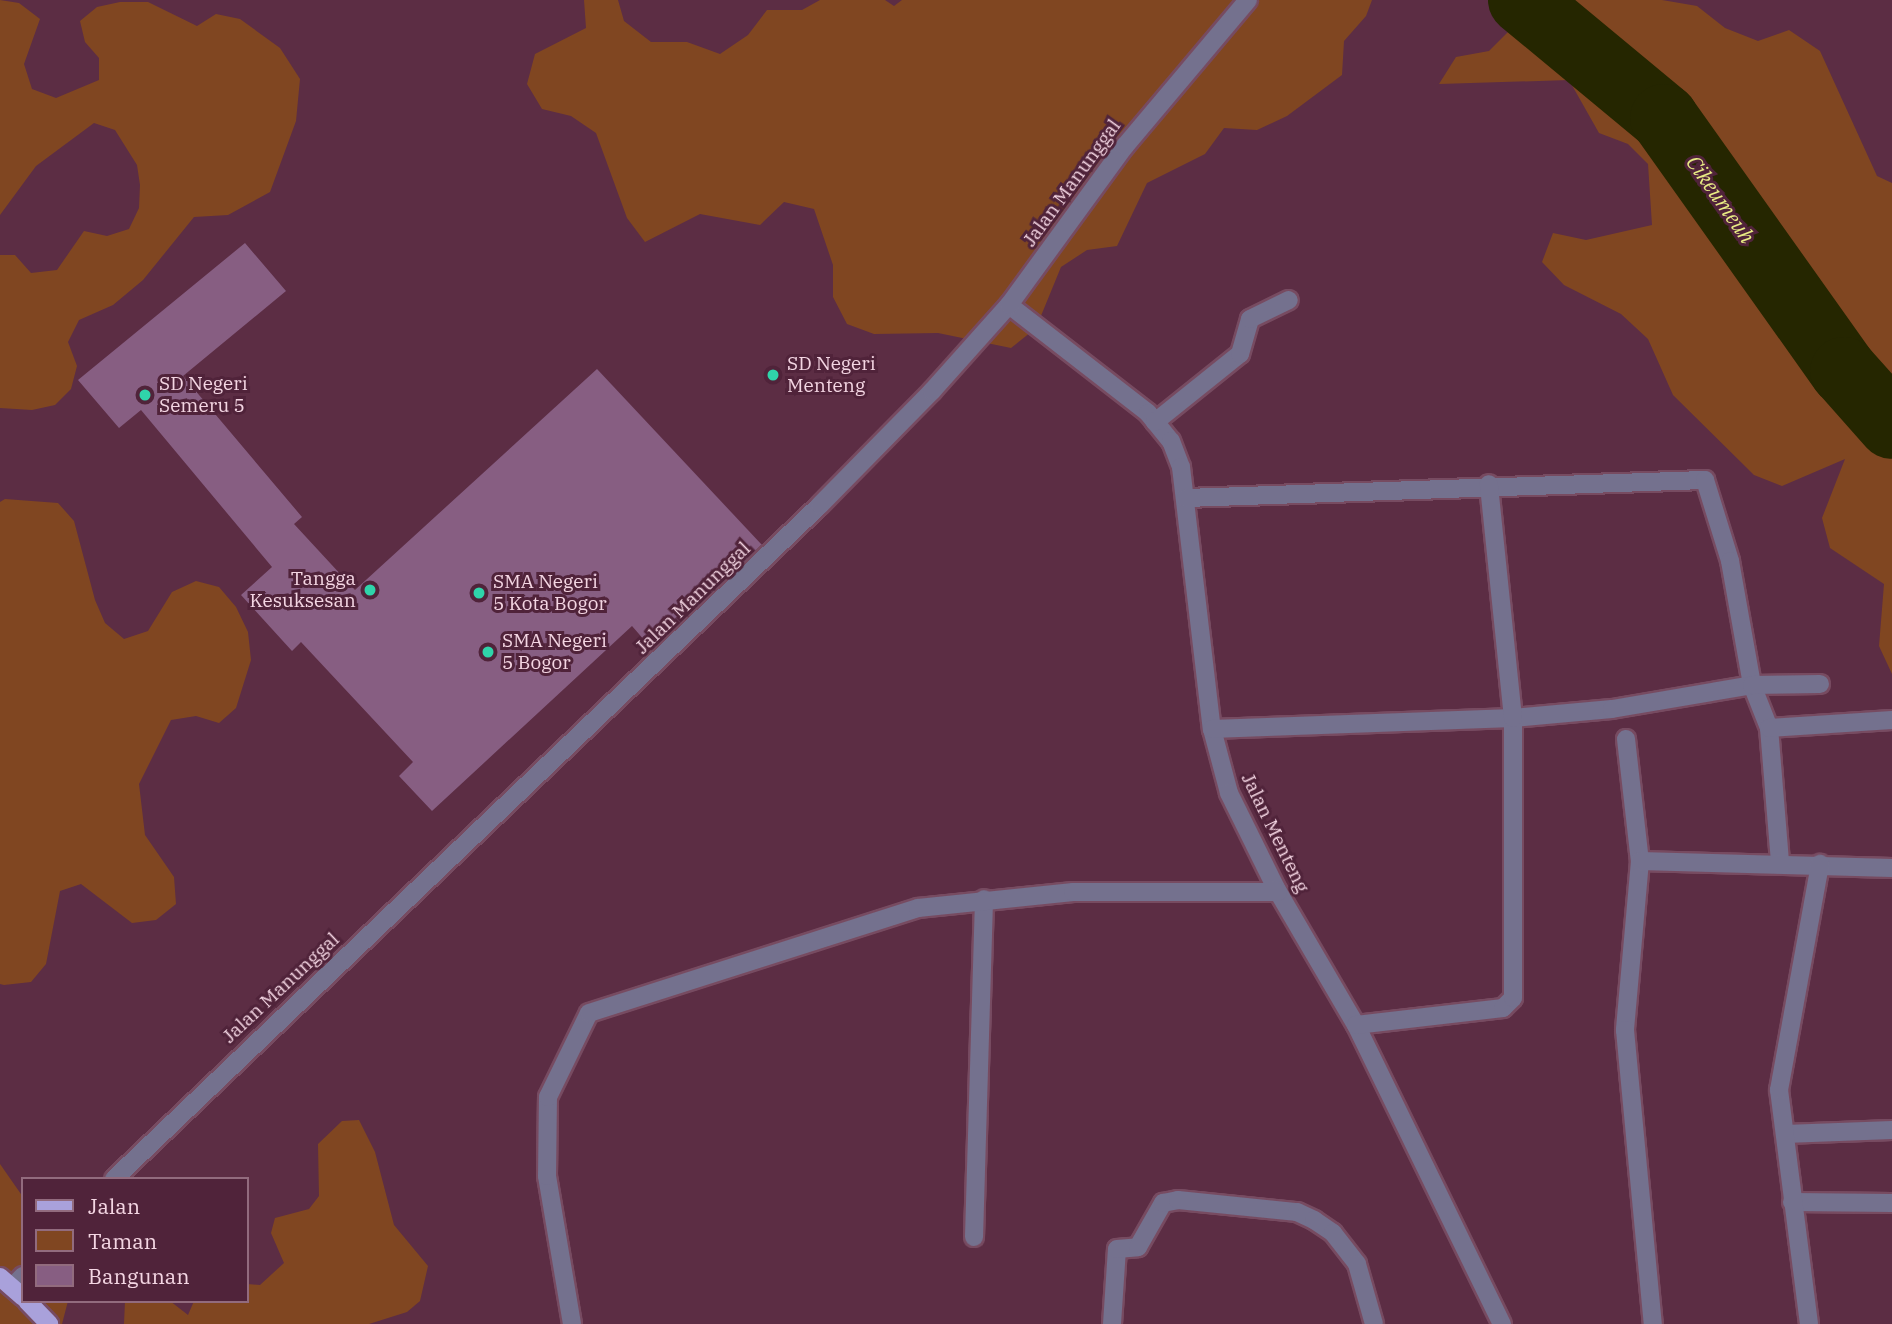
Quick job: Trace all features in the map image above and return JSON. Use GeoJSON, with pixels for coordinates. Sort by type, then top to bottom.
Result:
{"type":"FeatureCollection","features":[{"type":"Feature","properties":{"kind":"main road"},"geometry":{"type":"LineString","coordinates":[[28,1303],[49,1324]]}},
{"type":"Feature","properties":{"kind":"street","name":"Jalan Manunggal"},"geometry":{"type":"LineString","coordinates":[[116,1177],[820,505],[1009,305],[1125,146],[1248,0]]}},
{"type":"Feature","properties":{"kind":"street"},"geometry":{"type":"LineString","coordinates":[[1155,422],[1240,354],[1243,328],[1250,319],[1289,300]]}},
{"type":"Feature","properties":{"kind":"street","name":"Jalan Menteng"},"geometry":{"type":"LineString","coordinates":[[1009,305],[1155,422],[1171,441],[1186,498],[1212,730],[1229,793],[1278,892],[1356,1024],[1502,1324]]}},
{"type":"Feature","properties":{"kind":"street"},"geometry":{"type":"LineString","coordinates":[[1186,498],[1489,484],[1705,480],[1730,561],[1752,685],[1769,728],[1780,860]]}},
{"type":"Feature","properties":{"kind":"street"},"geometry":{"type":"LineString","coordinates":[[1356,1024],[1503,1008],[1513,998],[1513,718],[1489,484]]}},
{"type":"Feature","properties":{"kind":"street"},"geometry":{"type":"LineString","coordinates":[[1212,730],[1513,718],[1752,685],[1820,684]]}},
{"type":"Feature","properties":{"kind":"street"},"geometry":{"type":"LineString","coordinates":[[1769,728],[1892,720]]}},
{"type":"Feature","properties":{"kind":"street"},"geometry":{"type":"LineString","coordinates":[[1626,739],[1640,860],[1625,1030],[1653,1324]]}},
{"type":"Feature","properties":{"kind":"street"},"geometry":{"type":"LineString","coordinates":[[1640,860],[1780,860],[1892,868]]}},
{"type":"Feature","properties":{"kind":"street"},"geometry":{"type":"LineString","coordinates":[[1809,1324],[1779,1090],[1820,864]]}},
{"type":"Feature","properties":{"kind":"street"},"geometry":{"type":"LineString","coordinates":[[572,1324],[547,1176],[548,1097],[589,1013],[876,920],[984,899],[1073,892],[1278,892]]}},
{"type":"Feature","properties":{"kind":"street"},"geometry":{"type":"LineString","coordinates":[[974,1237],[984,899]]}},
{"type":"Feature","properties":{"kind":"street"},"geometry":{"type":"LineString","coordinates":[[1785,1134],[1892,1130]]}},
{"type":"Feature","properties":{"kind":"street"},"geometry":{"type":"LineString","coordinates":[[1112,1324],[1117,1249],[1138,1248],[1163,1203],[1178,1200],[1297,1212],[1314,1220],[1333,1233],[1357,1264],[1374,1324]]}},
{"type":"Feature","properties":{"kind":"street"},"geometry":{"type":"LineString","coordinates":[[1793,1202],[1892,1203]]}},
{"type":"Feature","properties":{"kind":"green space"},"geometry":{"type":"Polygon","coordinates":[[[0,0],[19,3],[40,19],[24,64],[32,89],[56,98],[99,80],[99,58],[85,42],[80,21],[97,7],[120,2],[148,2],[197,26],[216,14],[240,19],[280,48],[300,79],[296,121],[270,192],[228,215],[194,217],[143,280],[113,305],[79,320],[68,342],[77,366],[71,389],[55,405],[32,410],[0,408],[0,255],[15,255],[31,273],[57,270],[84,231],[107,236],[129,229],[139,208],[140,185],[137,165],[115,130],[94,123],[36,166],[0,215],[0,0]]]}},
{"type":"Feature","properties":{"kind":"green space"},"geometry":{"type":"Polygon","coordinates":[[[584,0],[618,0],[624,21],[651,42],[687,42],[720,54],[748,35],[767,10],[802,10],[820,0],[885,0],[894,6],[902,0],[1372,0],[1366,16],[1344,41],[1342,75],[1287,116],[1257,130],[1224,128],[1205,154],[1147,183],[1117,246],[1087,250],[1061,267],[1036,328],[1011,348],[938,333],[874,334],[847,324],[833,297],[833,265],[814,209],[784,202],[760,225],[700,214],[645,242],[627,218],[596,133],[571,116],[542,109],[527,84],[535,54],[586,28],[584,0]]]}},
{"type":"Feature","properties":{"kind":"green space"},"geometry":{"type":"Polygon","coordinates":[[[1490,0],[1662,0],[1697,6],[1725,28],[1758,41],[1789,30],[1820,51],[1877,176],[1892,183],[1892,674],[1879,646],[1884,584],[1830,548],[1822,518],[1845,459],[1782,486],[1754,475],[1673,395],[1648,339],[1621,314],[1564,285],[1542,262],[1553,233],[1586,240],[1652,225],[1648,164],[1628,144],[1599,133],[1569,80],[1439,84],[1456,57],[1489,51],[1513,27],[1490,0]]]}},
{"type":"Feature","properties":{"kind":"green space"},"geometry":{"type":"Polygon","coordinates":[[[5,499],[58,503],[74,521],[95,600],[105,623],[124,639],[148,631],[172,592],[196,581],[219,587],[236,607],[248,632],[251,660],[236,708],[219,723],[196,716],[171,720],[139,784],[145,835],[174,877],[176,904],[156,920],[132,923],[81,884],[60,891],[46,964],[31,982],[4,985],[0,984],[0,502],[5,499]]]}},
{"type":"Feature","properties":{"kind":"green space"},"geometry":{"type":"Polygon","coordinates":[[[359,1120],[375,1152],[394,1225],[428,1266],[420,1301],[407,1312],[369,1324],[124,1324],[125,1303],[173,1303],[188,1315],[193,1303],[248,1303],[248,1284],[260,1285],[284,1263],[271,1233],[275,1218],[309,1209],[319,1196],[318,1144],[342,1121],[359,1120]]]}},
{"type":"Feature","properties":{"kind":"green space"},"geometry":{"type":"Polygon","coordinates":[[[0,1164],[21,1194],[21,1303],[67,1303],[62,1324],[0,1324],[0,1164]]]}},
{"type":"Feature","properties":{"kind":"building","name":"SMA Negeri 5 Kota Bogor"},"geometry":{"type":"Polygon","coordinates":[[[245,243],[286,291],[183,376],[302,517],[294,524],[355,590],[597,369],[762,545],[652,649],[632,626],[432,811],[399,776],[413,762],[301,642],[292,651],[241,595],[272,567],[141,410],[119,428],[78,380],[245,243]]]}},
{"type":"Feature","properties":{"kind":"waterway","name":"Cikeumeuh"},"geometry":{"type":"LineString","coordinates":[[1522,0],[1664,118],[1844,371],[1892,425]]}},
{"type":"Feature","properties":{"kind":"place","name":"SD Negeri Menteng"},"geometry":{"type":"Point","coordinates":[773,375]}},
{"type":"Feature","properties":{"kind":"place","name":"SD Negeri Semeru 5"},"geometry":{"type":"Point","coordinates":[145,395]}},
{"type":"Feature","properties":{"kind":"place","name":"Tangga Kesuksesan"},"geometry":{"type":"Point","coordinates":[370,590]}},
{"type":"Feature","properties":{"kind":"place","name":"SMA Negeri 5 Kota Bogor"},"geometry":{"type":"Point","coordinates":[479,593]}},
{"type":"Feature","properties":{"kind":"place","name":"SMA Negeri 5 Bogor"},"geometry":{"type":"Point","coordinates":[488,652]}}]}
